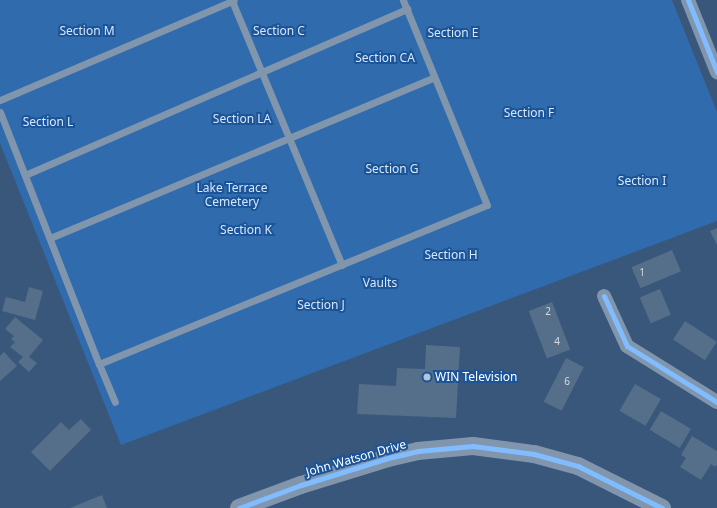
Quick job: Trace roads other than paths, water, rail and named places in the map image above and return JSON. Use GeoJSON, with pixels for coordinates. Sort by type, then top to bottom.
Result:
{"type":"FeatureCollection","features":[{"type":"Feature","properties":{"kind":"street"},"geometry":{"type":"LineString","coordinates":[[688,0],[717,72]]}},
{"type":"Feature","properties":{"kind":"street"},"geometry":{"type":"LineString","coordinates":[[604,296],[627,346],[717,402]]}},
{"type":"Feature","properties":{"kind":"street","name":"John Watson Drive"},"geometry":{"type":"LineString","coordinates":[[239,508],[301,485],[388,458],[418,451],[473,446],[534,454],[578,466],[662,508]]}},
{"type":"Feature","properties":{"kind":"lane"},"geometry":{"type":"LineString","coordinates":[[100,364],[487,205],[403,0]]}},
{"type":"Feature","properties":{"kind":"lane"},"geometry":{"type":"LineString","coordinates":[[0,100],[233,1],[342,265]]}},
{"type":"Feature","properties":{"kind":"lane"},"geometry":{"type":"LineString","coordinates":[[25,174],[407,9]]}},
{"type":"Feature","properties":{"kind":"lane"},"geometry":{"type":"LineString","coordinates":[[50,238],[434,77]]}},
{"type":"Feature","properties":{"kind":"lane"},"geometry":{"type":"LineString","coordinates":[[0,112],[115,402]]}},
{"type":"Feature","properties":{"kind":"place","name":"WIN Television"},"geometry":{"type":"Point","coordinates":[427,377]}},
{"type":"Feature","properties":{"kind":"park label","name":"Section M"},"geometry":{"type":"Point","coordinates":[87,31]}},
{"type":"Feature","properties":{"kind":"park label","name":"Section C"},"geometry":{"type":"Point","coordinates":[279,31]}},
{"type":"Feature","properties":{"kind":"park label","name":"Section E"},"geometry":{"type":"Point","coordinates":[453,33]}},
{"type":"Feature","properties":{"kind":"park label","name":"Section CA"},"geometry":{"type":"Point","coordinates":[385,58]}},
{"type":"Feature","properties":{"kind":"park label","name":"Section F"},"geometry":{"type":"Point","coordinates":[529,113]}},
{"type":"Feature","properties":{"kind":"park label","name":"Section LA"},"geometry":{"type":"Point","coordinates":[242,119]}},
{"type":"Feature","properties":{"kind":"park label","name":"Section L"},"geometry":{"type":"Point","coordinates":[48,122]}},
{"type":"Feature","properties":{"kind":"park label","name":"Section G"},"geometry":{"type":"Point","coordinates":[392,169]}},
{"type":"Feature","properties":{"kind":"park label","name":"Section I"},"geometry":{"type":"Point","coordinates":[642,181]}},
{"type":"Feature","properties":{"kind":"park label","name":"Lake Terrace Cemetery"},"geometry":{"type":"Point","coordinates":[232,195]}},
{"type":"Feature","properties":{"kind":"park label","name":"Section K"},"geometry":{"type":"Point","coordinates":[246,230]}},
{"type":"Feature","properties":{"kind":"park label","name":"Section H"},"geometry":{"type":"Point","coordinates":[451,255]}},
{"type":"Feature","properties":{"kind":"park label","name":"Vaults"},"geometry":{"type":"Point","coordinates":[380,283]}},
{"type":"Feature","properties":{"kind":"park label","name":"Section J"},"geometry":{"type":"Point","coordinates":[321,305]}}]}
